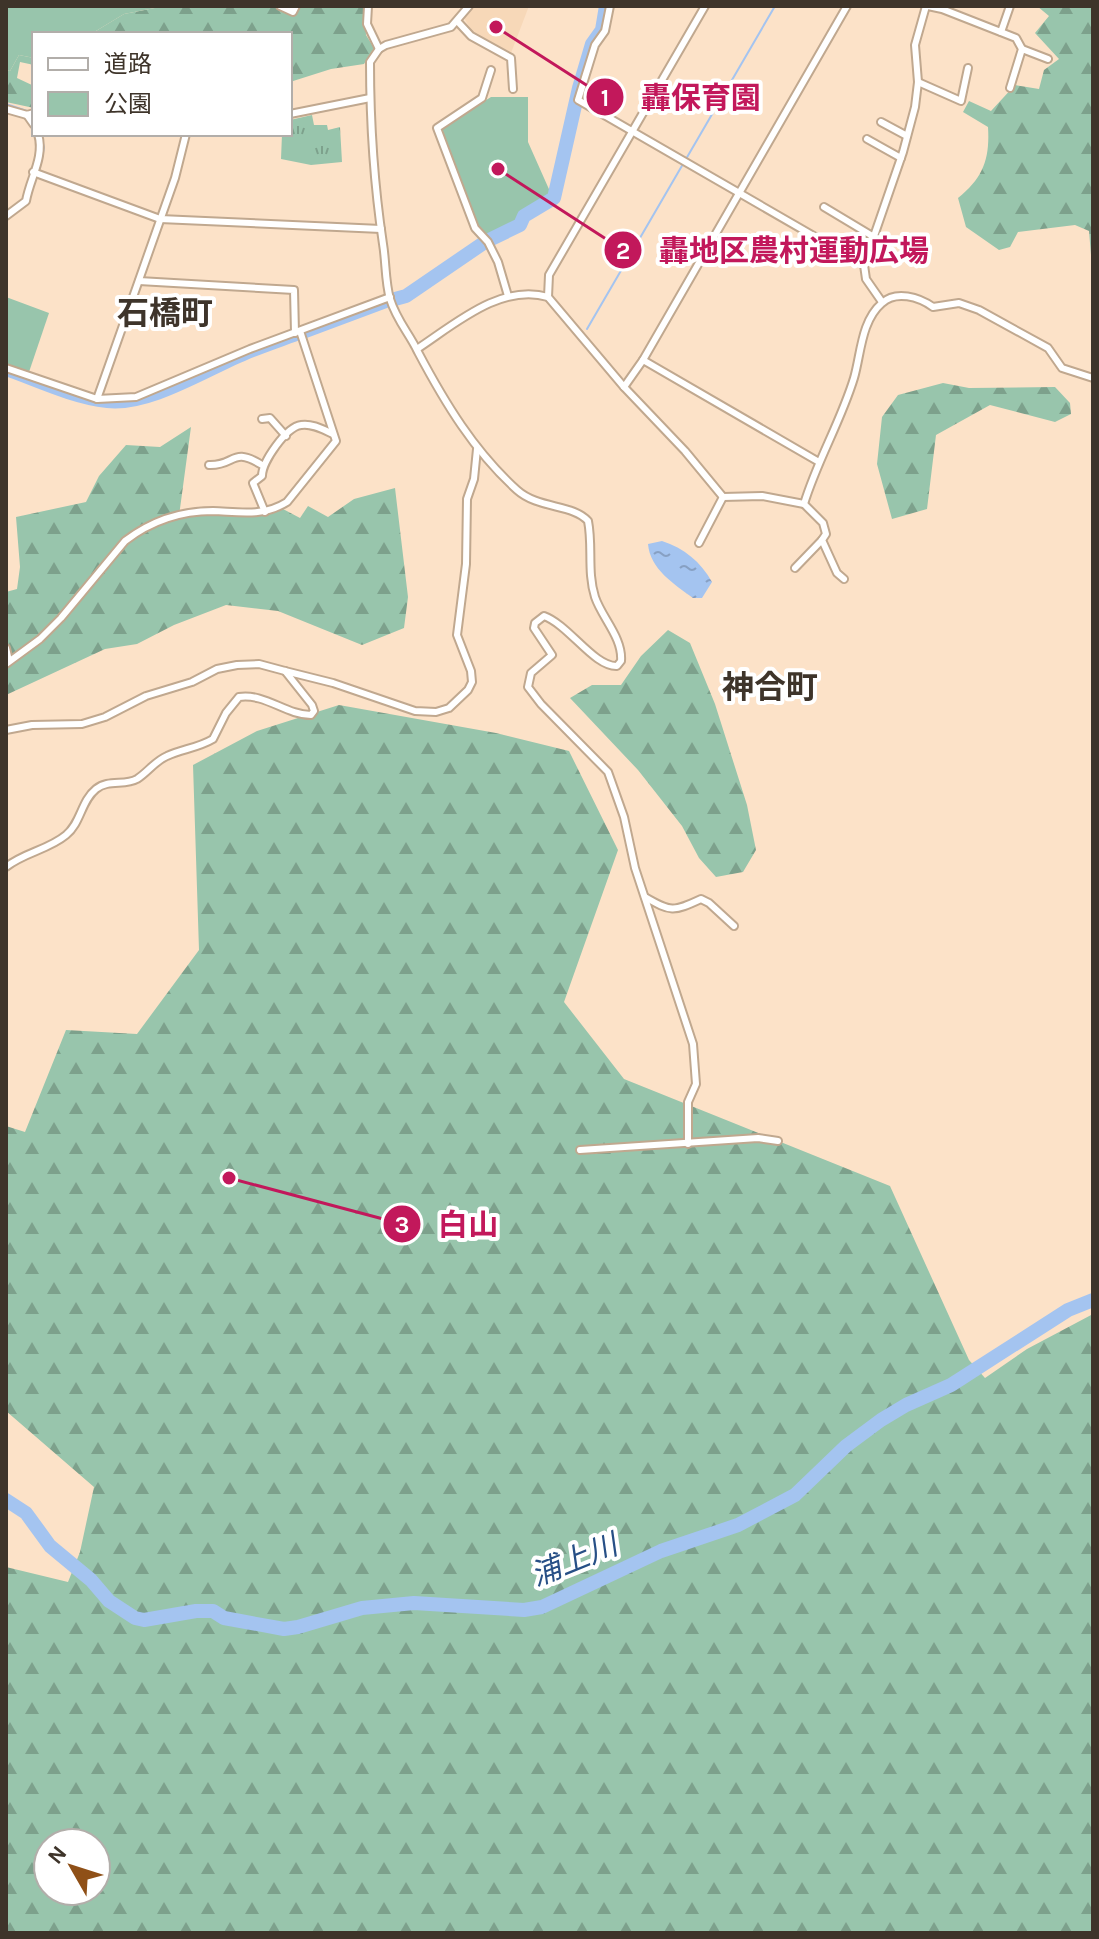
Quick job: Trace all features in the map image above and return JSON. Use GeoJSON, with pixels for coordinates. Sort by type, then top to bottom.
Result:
{"type":"FeatureCollection","features":[{"type":"Feature","properties":{"kind":"street"},"geometry":{"type":"LineString","coordinates":[[280,6],[293,12],[296,6]]}},
{"type":"Feature","properties":{"kind":"street"},"geometry":{"type":"LineString","coordinates":[[368,6],[367,24],[379,49]]}},
{"type":"Feature","properties":{"kind":"street"},"geometry":{"type":"LineString","coordinates":[[469,6],[458,22],[445,30],[379,49],[370,62],[381,229],[390,297],[405,334],[477,449],[519,492],[541,505],[579,513],[588,521],[590,578],[595,597],[620,646],[621,661],[617,666],[602,662],[575,636],[544,616],[535,623],[534,628],[552,655],[531,673],[528,687],[608,772],[624,817],[635,868],[693,1044],[696,1084],[688,1102],[688,1144]]}},
{"type":"Feature","properties":{"kind":"street"},"geometry":{"type":"LineString","coordinates":[[610,6],[605,31],[595,45],[578,100],[864,265]]}},
{"type":"Feature","properties":{"kind":"street"},"geometry":{"type":"LineString","coordinates":[[548,297],[549,275],[705,6]]}},
{"type":"Feature","properties":{"kind":"street"},"geometry":{"type":"LineString","coordinates":[[624,387],[643,360],[847,6]]}},
{"type":"Feature","properties":{"kind":"street"},"geometry":{"type":"LineString","coordinates":[[882,302],[866,279],[864,265],[915,107],[918,82],[915,45],[927,6],[944,8],[1016,38],[1022,49],[1048,59]]}},
{"type":"Feature","properties":{"kind":"street"},"geometry":{"type":"LineString","coordinates":[[1001,32],[1010,6]]}},
{"type":"Feature","properties":{"kind":"street"},"geometry":{"type":"LineString","coordinates":[[458,22],[471,36],[511,58],[513,89]]}},
{"type":"Feature","properties":{"kind":"street"},"geometry":{"type":"LineString","coordinates":[[1010,88],[1022,49]]}},
{"type":"Feature","properties":{"kind":"street"},"geometry":{"type":"LineString","coordinates":[[918,82],[961,101],[968,68]]}},
{"type":"Feature","properties":{"kind":"street"},"geometry":{"type":"LineString","coordinates":[[491,70],[482,98],[437,128],[475,228],[488,242],[498,262],[508,296]]}},
{"type":"Feature","properties":{"kind":"street"},"geometry":{"type":"LineString","coordinates":[[292,114],[370,98]]}},
{"type":"Feature","properties":{"kind":"street"},"geometry":{"type":"LineString","coordinates":[[6,109],[30,114]]}},
{"type":"Feature","properties":{"kind":"street"},"geometry":{"type":"LineString","coordinates":[[881,122],[907,136]]}},
{"type":"Feature","properties":{"kind":"street"},"geometry":{"type":"LineString","coordinates":[[6,216],[26,201],[33,172],[41,156],[38,136]]}},
{"type":"Feature","properties":{"kind":"street"},"geometry":{"type":"LineString","coordinates":[[97,399],[186,136]]}},
{"type":"Feature","properties":{"kind":"street"},"geometry":{"type":"LineString","coordinates":[[867,139],[901,158]]}},
{"type":"Feature","properties":{"kind":"street"},"geometry":{"type":"LineString","coordinates":[[33,172],[160,219],[381,229]]}},
{"type":"Feature","properties":{"kind":"street"},"geometry":{"type":"LineString","coordinates":[[824,207],[874,237]]}},
{"type":"Feature","properties":{"kind":"street"},"geometry":{"type":"LineString","coordinates":[[6,648],[8,662],[40,639],[125,541],[141,529],[160,520],[191,512],[265,512],[287,502],[336,441],[298,332],[294,290],[139,281]]}},
{"type":"Feature","properties":{"kind":"street"},"geometry":{"type":"LineString","coordinates":[[417,349],[481,308],[508,296],[535,293],[548,297],[723,497]]}},
{"type":"Feature","properties":{"kind":"street"},"geometry":{"type":"LineString","coordinates":[[804,504],[854,378],[869,321],[882,302],[901,295],[924,300],[933,307],[959,303],[979,310],[1048,348],[1062,368],[1093,378]]}},
{"type":"Feature","properties":{"kind":"street"},"geometry":{"type":"LineString","coordinates":[[6,368],[97,399],[121,399],[152,392],[250,349],[390,297]]}},
{"type":"Feature","properties":{"kind":"street"},"geometry":{"type":"LineString","coordinates":[[643,360],[819,462]]}},
{"type":"Feature","properties":{"kind":"street"},"geometry":{"type":"LineString","coordinates":[[262,419],[270,418],[286,436]]}},
{"type":"Feature","properties":{"kind":"street"},"geometry":{"type":"LineString","coordinates":[[265,512],[253,483],[262,476],[262,465],[286,436],[302,424],[333,434]]}},
{"type":"Feature","properties":{"kind":"street"},"geometry":{"type":"LineString","coordinates":[[6,730],[32,725],[82,724],[105,717],[132,702],[192,682],[217,669],[259,664],[333,683],[415,711],[436,712],[449,708],[472,682],[457,635],[466,564],[467,499],[474,479],[477,449]]}},
{"type":"Feature","properties":{"kind":"street"},"geometry":{"type":"LineString","coordinates":[[209,465],[247,456],[262,465]]}},
{"type":"Feature","properties":{"kind":"street"},"geometry":{"type":"LineString","coordinates":[[723,497],[762,496],[804,504],[825,527],[826,534],[795,568]]}},
{"type":"Feature","properties":{"kind":"street"},"geometry":{"type":"LineString","coordinates":[[699,543],[723,497]]}},
{"type":"Feature","properties":{"kind":"street"},"geometry":{"type":"LineString","coordinates":[[822,540],[837,573],[844,579]]}},
{"type":"Feature","properties":{"kind":"street"},"geometry":{"type":"LineString","coordinates":[[6,867],[20,856],[67,835],[97,788],[109,783],[135,780],[166,756],[213,739],[226,713],[239,697],[249,695],[261,698],[302,715],[311,715],[314,711],[312,705],[285,671]]}},
{"type":"Feature","properties":{"kind":"street"},"geometry":{"type":"LineString","coordinates":[[644,896],[668,910],[677,910],[701,899],[734,926]]}},
{"type":"Feature","properties":{"kind":"street"},"geometry":{"type":"LineString","coordinates":[[580,1150],[758,1138],[778,1141]]}},
{"type":"Feature","properties":{"kind":"shaded area"},"geometry":{"type":"Polygon","coordinates":[[[472,6],[529,6],[511,53],[472,31],[464,18],[472,6]]]}},
{"type":"Feature","properties":{"kind":"green space"},"geometry":{"type":"Polygon","coordinates":[[[6,6],[165,6],[124,14],[94,32],[32,32],[32,58],[19,55],[10,71],[6,70],[6,6]]]}},
{"type":"Feature","properties":{"kind":"green space"},"geometry":{"type":"Polygon","coordinates":[[[165,6],[275,6],[293,15],[298,6],[365,8],[366,35],[374,48],[364,64],[331,69],[292,81],[292,32],[94,32],[124,14],[165,6]]]}},
{"type":"Feature","properties":{"kind":"green space"},"geometry":{"type":"Polygon","coordinates":[[[1037,6],[1093,6],[1093,279],[1089,231],[1075,225],[1018,232],[1010,247],[999,250],[966,227],[958,198],[979,175],[988,149],[988,127],[963,112],[969,101],[991,111],[1015,85],[1039,89],[1044,70],[1059,59],[1035,33],[1049,16],[1037,6]]]}},
{"type":"Feature","properties":{"kind":"green space"},"geometry":{"type":"Polygon","coordinates":[[[19,55],[32,58],[32,65],[20,62],[17,78],[32,85],[32,108],[6,102],[6,70],[10,71],[19,55]]]}},
{"type":"Feature","properties":{"kind":"green space"},"geometry":{"type":"Polygon","coordinates":[[[491,97],[528,97],[528,142],[552,196],[518,217],[519,223],[488,238],[477,228],[440,129],[491,97]]]}},
{"type":"Feature","properties":{"kind":"green space"},"geometry":{"type":"Polygon","coordinates":[[[312,115],[314,125],[327,125],[328,130],[340,127],[342,162],[311,165],[281,159],[282,136],[292,136],[292,120],[312,115]]]}},
{"type":"Feature","properties":{"kind":"green space"},"geometry":{"type":"Polygon","coordinates":[[[6,297],[49,313],[29,372],[6,364],[6,297]]]}},
{"type":"Feature","properties":{"kind":"green space"},"geometry":{"type":"Polygon","coordinates":[[[943,383],[969,388],[1055,387],[1070,403],[1071,414],[1055,422],[990,405],[936,435],[927,509],[892,519],[877,464],[882,417],[898,395],[943,383]]]}},
{"type":"Feature","properties":{"kind":"green space"},"geometry":{"type":"Polygon","coordinates":[[[191,427],[179,516],[212,513],[257,516],[283,509],[300,518],[308,506],[328,517],[354,499],[395,488],[408,597],[404,628],[362,645],[278,611],[226,605],[174,625],[137,644],[105,649],[6,695],[6,592],[17,589],[20,567],[16,517],[86,502],[99,476],[126,445],[160,447],[191,427]]]}},
{"type":"Feature","properties":{"kind":"green space"},"geometry":{"type":"Polygon","coordinates":[[[668,630],[690,643],[715,704],[747,805],[756,850],[743,872],[716,877],[699,858],[682,826],[638,770],[570,698],[592,685],[621,685],[641,656],[668,630]]]}},
{"type":"Feature","properties":{"kind":"green space"},"geometry":{"type":"Polygon","coordinates":[[[339,705],[496,733],[569,751],[618,850],[564,1002],[624,1079],[890,1186],[969,1360],[985,1378],[1027,1349],[1093,1314],[1093,1933],[6,1933],[6,1567],[68,1582],[80,1552],[94,1487],[6,1411],[6,1126],[25,1132],[66,1030],[137,1034],[199,950],[193,765],[257,731],[339,705]]]}},
{"type":"Feature","properties":{"kind":"water"},"geometry":{"type":"Polygon","coordinates":[[[662,541],[685,552],[708,575],[712,582],[702,598],[693,598],[671,581],[653,561],[648,544],[662,541]]]}},
{"type":"Feature","properties":{"kind":"waterway"},"geometry":{"type":"LineString","coordinates":[[395,299],[406,296],[485,242],[520,225],[524,216],[554,198],[579,88],[592,44],[602,30],[606,6]]}},
{"type":"Feature","properties":{"kind":"waterway"},"geometry":{"type":"LineString","coordinates":[[686,159],[775,6]]}},
{"type":"Feature","properties":{"kind":"waterway"},"geometry":{"type":"LineString","coordinates":[[6,104],[27,111]]}},
{"type":"Feature","properties":{"kind":"waterway"},"geometry":{"type":"LineString","coordinates":[[41,136],[44,148],[41,160]]}},
{"type":"Feature","properties":{"kind":"waterway"},"geometry":{"type":"LineString","coordinates":[[587,329],[683,164]]}},
{"type":"Feature","properties":{"kind":"waterway"},"geometry":{"type":"LineString","coordinates":[[6,219],[27,204]]}},
{"type":"Feature","properties":{"kind":"waterway"},"geometry":{"type":"LineString","coordinates":[[306,334],[389,303]]}},
{"type":"Feature","properties":{"kind":"waterway"},"geometry":{"type":"LineString","coordinates":[[6,372],[81,399],[124,404],[160,395],[299,336]]}},
{"type":"Feature","properties":{"kind":"waterway","name":"浦上川"},"geometry":{"type":"LineString","coordinates":[[6,1500],[26,1513],[50,1546],[91,1580],[109,1601],[135,1618],[144,1620],[213,1611],[224,1618],[284,1629],[362,1608],[414,1603],[524,1610],[542,1607],[661,1551],[738,1525],[795,1495],[846,1446],[881,1420],[951,1385],[1068,1310],[1093,1300]]}},
{"type":"Feature","properties":{"kind":"place","name":"轟保育園"},"geometry":{"type":"Point","coordinates":[496,27]}},
{"type":"Feature","properties":{"kind":"place","name":"轟地区農村運動広場"},"geometry":{"type":"Point","coordinates":[498,169]}},
{"type":"Feature","properties":{"kind":"place","name":"白山"},"geometry":{"type":"Point","coordinates":[229,1178]}},
{"type":"Feature","properties":{"kind":"district","name":"石橋町"},"geometry":{"type":"Point","coordinates":[165,313]}},
{"type":"Feature","properties":{"kind":"district","name":"神合町"},"geometry":{"type":"Point","coordinates":[770,687]}}]}
